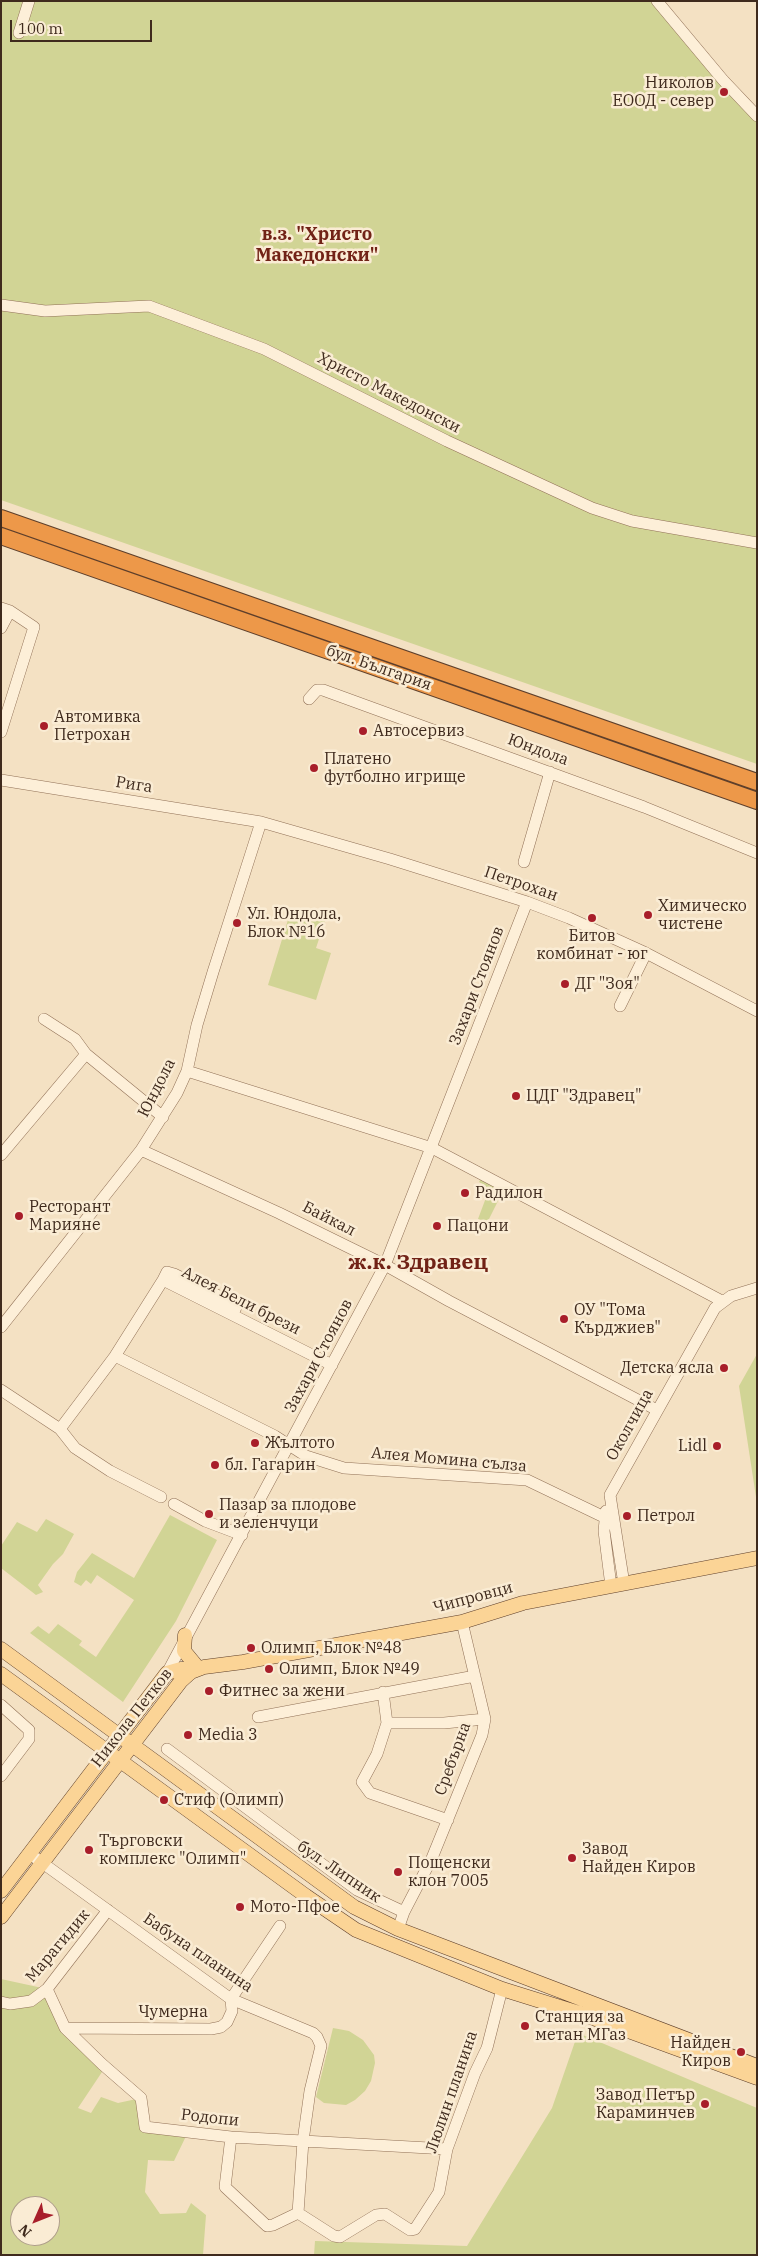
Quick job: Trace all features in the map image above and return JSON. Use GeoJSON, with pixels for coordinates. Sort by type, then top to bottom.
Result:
{"type":"FeatureCollection","features":[{"type":"Feature","properties":{"kind":"highway","name":"бул. България"},"geometry":{"type":"LineString","coordinates":[[1,518],[757,782]]}},
{"type":"Feature","properties":{"kind":"highway","name":"бул. България"},"geometry":{"type":"LineString","coordinates":[[1,536],[757,801]]}},
{"type":"Feature","properties":{"kind":"main road","name":"Чипровци"},"geometry":{"type":"LineString","coordinates":[[198,1668],[243,1662],[462,1622],[523,1603],[757,1558]]}},
{"type":"Feature","properties":{"kind":"main road"},"geometry":{"type":"LineString","coordinates":[[185,1635],[184,1651],[198,1668]]}},
{"type":"Feature","properties":{"kind":"main road","name":"бул. Липник"},"geometry":{"type":"LineString","coordinates":[[1,1649],[354,1907],[398,1929],[757,2066]]}},
{"type":"Feature","properties":{"kind":"main road","name":"Никола Петков"},"geometry":{"type":"LineString","coordinates":[[1,1891],[167,1673],[181,1669],[198,1668]]}},
{"type":"Feature","properties":{"kind":"main road","name":"Никола Петков"},"geometry":{"type":"LineString","coordinates":[[1,1917],[180,1682],[190,1672],[198,1668]]}},
{"type":"Feature","properties":{"kind":"main road"},"geometry":{"type":"LineString","coordinates":[[1,1674],[306,1896],[356,1930],[502,1989],[579,2014],[757,2078]]}},
{"type":"Feature","properties":{"kind":"street"},"geometry":{"type":"LineString","coordinates":[[19,33],[29,1]]}},
{"type":"Feature","properties":{"kind":"street"},"geometry":{"type":"LineString","coordinates":[[657,1],[757,116]]}},
{"type":"Feature","properties":{"kind":"street","name":"Христо Македонски"},"geometry":{"type":"LineString","coordinates":[[1,306],[46,311],[150,306],[264,349],[447,441],[592,508],[632,521],[757,543]]}},
{"type":"Feature","properties":{"kind":"street"},"geometry":{"type":"LineString","coordinates":[[1,628],[6,610],[34,627],[1,732]]}},
{"type":"Feature","properties":{"kind":"street","name":"Юндола"},"geometry":{"type":"LineString","coordinates":[[309,699],[317,690],[323,690],[644,807],[757,853]]}},
{"type":"Feature","properties":{"kind":"street"},"geometry":{"type":"LineString","coordinates":[[524,862],[550,772]]}},
{"type":"Feature","properties":{"kind":"street","name":"Рига"},"geometry":{"type":"LineString","coordinates":[[1,780],[261,822]]}},
{"type":"Feature","properties":{"kind":"street","name":"Юндола"},"geometry":{"type":"LineString","coordinates":[[1,1327],[141,1150],[163,1117],[187,1071],[197,1025],[212,972],[261,822]]}},
{"type":"Feature","properties":{"kind":"street","name":"Петрохан"},"geometry":{"type":"LineString","coordinates":[[261,822],[390,859],[527,902],[570,918],[646,953],[757,1012]]}},
{"type":"Feature","properties":{"kind":"street","name":"Захари Стоянов"},"geometry":{"type":"LineString","coordinates":[[167,1673],[185,1635],[242,1535],[385,1266],[527,902]]}},
{"type":"Feature","properties":{"kind":"street"},"geometry":{"type":"LineString","coordinates":[[620,1006],[646,953]]}},
{"type":"Feature","properties":{"kind":"street"},"geometry":{"type":"LineString","coordinates":[[44,1019],[75,1039],[86,1054],[163,1117]]}},
{"type":"Feature","properties":{"kind":"street"},"geometry":{"type":"LineString","coordinates":[[1,1155],[86,1054]]}},
{"type":"Feature","properties":{"kind":"street"},"geometry":{"type":"LineString","coordinates":[[187,1071],[432,1148],[722,1301],[757,1288]]}},
{"type":"Feature","properties":{"kind":"street","name":"Байкал"},"geometry":{"type":"LineString","coordinates":[[141,1150],[280,1213],[385,1266],[449,1302],[657,1410]]}},
{"type":"Feature","properties":{"kind":"street","name":"Алея Бели брези"},"geometry":{"type":"LineString","coordinates":[[60,1429],[115,1356],[163,1280],[332,1365]]}},
{"type":"Feature","properties":{"kind":"street","name":"Околчица"},"geometry":{"type":"LineString","coordinates":[[604,1518],[610,1495],[707,1321],[722,1301]]}},
{"type":"Feature","properties":{"kind":"street"},"geometry":{"type":"LineString","coordinates":[[115,1356],[290,1445]]}},
{"type":"Feature","properties":{"kind":"street"},"geometry":{"type":"LineString","coordinates":[[1,1390],[60,1429],[75,1448],[110,1471],[161,1497]]}},
{"type":"Feature","properties":{"kind":"street","name":"Алея Момина сълза"},"geometry":{"type":"LineString","coordinates":[[290,1445],[306,1456],[344,1468],[527,1480],[604,1518]]}},
{"type":"Feature","properties":{"kind":"street"},"geometry":{"type":"LineString","coordinates":[[610,1495],[618,1585]]}},
{"type":"Feature","properties":{"kind":"street"},"geometry":{"type":"LineString","coordinates":[[174,1504],[205,1521],[242,1535]]}},
{"type":"Feature","properties":{"kind":"street"},"geometry":{"type":"LineString","coordinates":[[604,1518],[618,1585]]}},
{"type":"Feature","properties":{"kind":"street","name":"Сребърна"},"geometry":{"type":"LineString","coordinates":[[398,1929],[404,1912],[432,1858],[482,1735],[485,1719],[462,1622]]}},
{"type":"Feature","properties":{"kind":"street"},"geometry":{"type":"LineString","coordinates":[[258,1717],[475,1676]]}},
{"type":"Feature","properties":{"kind":"street"},"geometry":{"type":"LineString","coordinates":[[383,1692],[387,1723],[377,1754],[362,1782],[370,1793],[448,1820]]}},
{"type":"Feature","properties":{"kind":"street"},"geometry":{"type":"LineString","coordinates":[[1,1705],[29,1730],[29,1739],[1,1776]]}},
{"type":"Feature","properties":{"kind":"street"},"geometry":{"type":"LineString","coordinates":[[387,1723],[444,1723],[485,1719]]}},
{"type":"Feature","properties":{"kind":"street"},"geometry":{"type":"LineString","coordinates":[[167,1749],[357,1890],[404,1912]]}},
{"type":"Feature","properties":{"kind":"street","name":"Бабуна планина"},"geometry":{"type":"LineString","coordinates":[[30,1854],[231,2000],[313,2033],[320,2041],[303,2141]]}},
{"type":"Feature","properties":{"kind":"street","name":"Марагидик"},"geometry":{"type":"LineString","coordinates":[[1,2002],[10,2004],[31,2001],[47,1989],[108,1910]]}},
{"type":"Feature","properties":{"kind":"street","name":"Чумерна"},"geometry":{"type":"LineString","coordinates":[[65,2028],[210,2029],[221,2027],[228,2022],[232,2011],[231,2000],[280,1926]]}},
{"type":"Feature","properties":{"kind":"street","name":"Родопи"},"geometry":{"type":"LineString","coordinates":[[47,1989],[65,2028],[140,2098],[145,2127],[231,2137],[447,2149]]}},
{"type":"Feature","properties":{"kind":"street","name":"Люлин планина"},"geometry":{"type":"LineString","coordinates":[[298,2213],[334,2236],[340,2237],[380,2214],[385,2214],[410,2230],[415,2229],[439,2192],[447,2149],[487,2048],[502,1989]]}},
{"type":"Feature","properties":{"kind":"street"},"geometry":{"type":"LineString","coordinates":[[231,2137],[225,2183],[227,2190],[267,2226],[298,2213],[303,2141]]}},
{"type":"Feature","properties":{"kind":"green space"},"geometry":{"type":"Polygon","coordinates":[[[1,1],[660,1],[757,112],[757,764],[1,500],[1,1]]]}},
{"type":"Feature","properties":{"kind":"green space"},"geometry":{"type":"Polygon","coordinates":[[[291,910],[325,921],[316,948],[331,953],[316,1000],[268,985],[291,910]]]}},
{"type":"Feature","properties":{"kind":"green space"},"geometry":{"type":"Polygon","coordinates":[[[482,1176],[505,1187],[489,1219],[486,1221],[478,1219],[487,1195],[484,1185],[479,1182],[482,1176]]]}},
{"type":"Feature","properties":{"kind":"green space"},"geometry":{"type":"Polygon","coordinates":[[[757,1354],[757,1497],[756,1497],[739,1386],[757,1354]]]}},
{"type":"Feature","properties":{"kind":"green space"},"geometry":{"type":"Polygon","coordinates":[[[170,1515],[217,1540],[176,1621],[123,1702],[30,1633],[38,1626],[49,1634],[58,1624],[82,1641],[79,1645],[96,1657],[134,1600],[97,1575],[91,1584],[86,1580],[81,1586],[74,1582],[77,1572],[92,1553],[134,1578],[170,1515]]]}},
{"type":"Feature","properties":{"kind":"green space"},"geometry":{"type":"Polygon","coordinates":[[[46,1519],[74,1534],[63,1554],[53,1564],[38,1585],[43,1592],[36,1595],[1,1568],[1,1546],[17,1522],[37,1532],[46,1519]]]}},
{"type":"Feature","properties":{"kind":"green space"},"geometry":{"type":"Polygon","coordinates":[[[1,1979],[47,1989],[65,2028],[102,2072],[78,2108],[91,2113],[101,2097],[118,2103],[141,2098],[145,2127],[188,2132],[174,2161],[148,2160],[145,2192],[160,2214],[186,2213],[191,2203],[206,2215],[203,2255],[1,2255],[1,1979]]]}},
{"type":"Feature","properties":{"kind":"green space"},"geometry":{"type":"Polygon","coordinates":[[[333,2028],[349,2031],[363,2040],[374,2055],[375,2063],[371,2081],[365,2091],[346,2105],[324,2103],[316,2097],[333,2028]]]}},
{"type":"Feature","properties":{"kind":"green space"},"geometry":{"type":"Polygon","coordinates":[[[578,2033],[757,2108],[757,2255],[314,2255],[315,2241],[467,2246],[552,2108],[578,2033]]]}},
{"type":"Feature","properties":{"kind":"place","name":"Николов ЕООД - север"},"geometry":{"type":"Point","coordinates":[724,92]}},
{"type":"Feature","properties":{"kind":"place","name":"Автомивка Петрохан"},"geometry":{"type":"Point","coordinates":[44,726]}},
{"type":"Feature","properties":{"kind":"place","name":"Автосервиз"},"geometry":{"type":"Point","coordinates":[363,731]}},
{"type":"Feature","properties":{"kind":"place","name":"Платено футболно игрище"},"geometry":{"type":"Point","coordinates":[314,768]}},
{"type":"Feature","properties":{"kind":"place","name":"Химическо чистене"},"geometry":{"type":"Point","coordinates":[648,915]}},
{"type":"Feature","properties":{"kind":"place","name":"Битов комбинат - юг"},"geometry":{"type":"Point","coordinates":[592,918]}},
{"type":"Feature","properties":{"kind":"place","name":"Ул. Юндола, Блок №16"},"geometry":{"type":"Point","coordinates":[237,923]}},
{"type":"Feature","properties":{"kind":"place","name":"ДГ \"Зоя\""},"geometry":{"type":"Point","coordinates":[565,984]}},
{"type":"Feature","properties":{"kind":"place","name":"ЦДГ \"Здравец\""},"geometry":{"type":"Point","coordinates":[516,1096]}},
{"type":"Feature","properties":{"kind":"place","name":"Радилон"},"geometry":{"type":"Point","coordinates":[465,1193]}},
{"type":"Feature","properties":{"kind":"place","name":"Ресторант Марияне"},"geometry":{"type":"Point","coordinates":[19,1216]}},
{"type":"Feature","properties":{"kind":"place","name":"Пацони"},"geometry":{"type":"Point","coordinates":[437,1226]}},
{"type":"Feature","properties":{"kind":"place","name":"ОУ \"Тома Кърджиев\""},"geometry":{"type":"Point","coordinates":[564,1319]}},
{"type":"Feature","properties":{"kind":"place","name":"Детска ясла"},"geometry":{"type":"Point","coordinates":[724,1368]}},
{"type":"Feature","properties":{"kind":"place","name":"Жълтото"},"geometry":{"type":"Point","coordinates":[255,1443]}},
{"type":"Feature","properties":{"kind":"place","name":"Lidl"},"geometry":{"type":"Point","coordinates":[717,1446]}},
{"type":"Feature","properties":{"kind":"place","name":"бл. Гагарин"},"geometry":{"type":"Point","coordinates":[215,1465]}},
{"type":"Feature","properties":{"kind":"place","name":"Пазар за плодове и зеленчуци"},"geometry":{"type":"Point","coordinates":[209,1514]}},
{"type":"Feature","properties":{"kind":"place","name":"Петрол"},"geometry":{"type":"Point","coordinates":[627,1516]}},
{"type":"Feature","properties":{"kind":"place","name":"Олимп, Блок №48"},"geometry":{"type":"Point","coordinates":[251,1648]}},
{"type":"Feature","properties":{"kind":"place","name":"Олимп, Блок №49"},"geometry":{"type":"Point","coordinates":[269,1669]}},
{"type":"Feature","properties":{"kind":"place","name":"Фитнес за жени"},"geometry":{"type":"Point","coordinates":[209,1691]}},
{"type":"Feature","properties":{"kind":"place","name":"Media 3"},"geometry":{"type":"Point","coordinates":[188,1735]}},
{"type":"Feature","properties":{"kind":"place","name":"Стиф (Олимп)"},"geometry":{"type":"Point","coordinates":[164,1800]}},
{"type":"Feature","properties":{"kind":"place","name":"Търговски комплекс \"Олимп\""},"geometry":{"type":"Point","coordinates":[89,1850]}},
{"type":"Feature","properties":{"kind":"place","name":"Завод Найден Киров"},"geometry":{"type":"Point","coordinates":[572,1858]}},
{"type":"Feature","properties":{"kind":"place","name":"Пощенски клон 7005"},"geometry":{"type":"Point","coordinates":[398,1872]}},
{"type":"Feature","properties":{"kind":"place","name":"Мото-Пфое"},"geometry":{"type":"Point","coordinates":[240,1907]}},
{"type":"Feature","properties":{"kind":"place","name":"Станция за метан МГаз"},"geometry":{"type":"Point","coordinates":[525,2026]}},
{"type":"Feature","properties":{"kind":"place","name":"Найден Киров"},"geometry":{"type":"Point","coordinates":[741,2052]}},
{"type":"Feature","properties":{"kind":"place","name":"Завод Петър Караминчев"},"geometry":{"type":"Point","coordinates":[705,2104]}},
{"type":"Feature","properties":{"kind":"district","name":"в.з. \"Христо Македонски\""},"geometry":{"type":"Point","coordinates":[317,245]}},
{"type":"Feature","properties":{"kind":"district","name":"ж.к. Здравец"},"geometry":{"type":"Point","coordinates":[418,1263]}}]}
